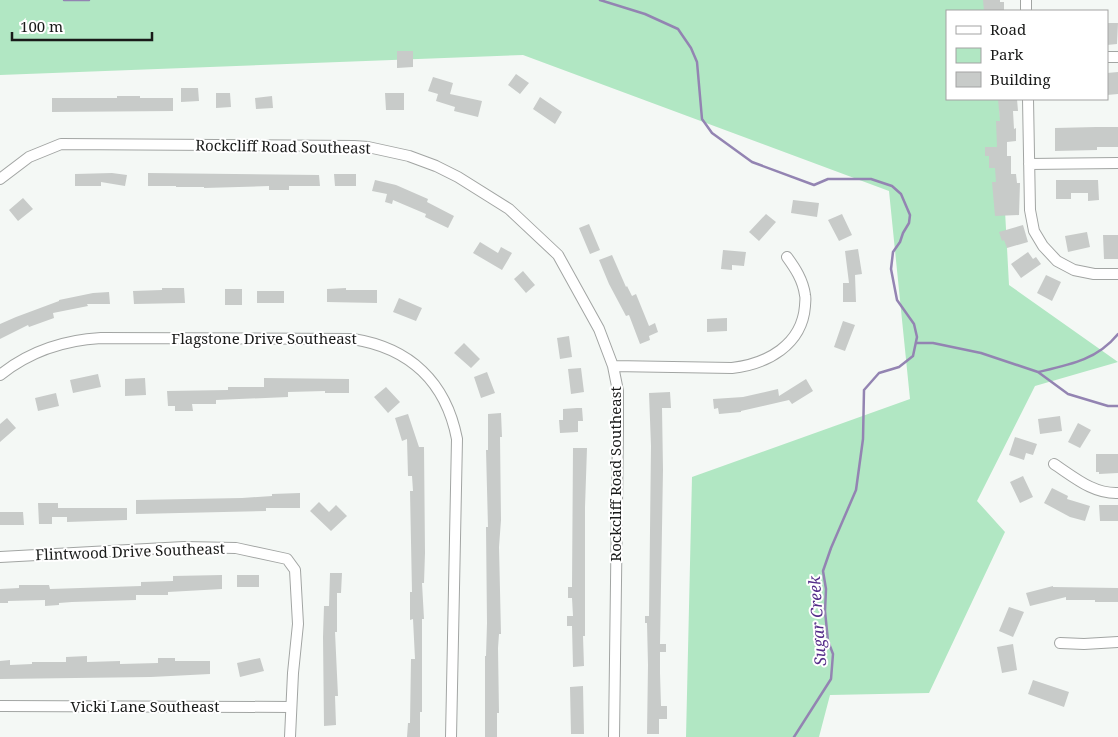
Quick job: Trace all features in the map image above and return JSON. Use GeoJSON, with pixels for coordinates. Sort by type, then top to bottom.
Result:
{"type":"FeatureCollection","features":[{"type":"Feature","properties":{"kind":"street"},"geometry":{"type":"LineString","coordinates":[[1028,100],[1030,210],[1034,231],[1043,246],[1057,261],[1074,270],[1094,274],[1118,274]]}},
{"type":"Feature","properties":{"kind":"street","name":"Rockcliff Road Southeast"},"geometry":{"type":"LineString","coordinates":[[0,179],[29,157],[61,144],[354,146],[410,156],[436,166],[458,177],[509,209],[558,255],[599,329],[613,366],[618,391],[614,737]]}},
{"type":"Feature","properties":{"kind":"street"},"geometry":{"type":"LineString","coordinates":[[1029,164],[1118,163]]}},
{"type":"Feature","properties":{"kind":"street"},"geometry":{"type":"LineString","coordinates":[[613,366],[732,368],[746,366],[772,356],[783,348],[797,333],[804,316],[806,295],[799,274],[787,256]]}},
{"type":"Feature","properties":{"kind":"street","name":"Flagstone Drive Southeast"},"geometry":{"type":"LineString","coordinates":[[0,374],[21,360],[47,348],[74,340],[102,338],[353,338],[381,345],[406,357],[417,365],[427,375],[443,398],[454,424],[456,439],[451,737]]}},
{"type":"Feature","properties":{"kind":"street"},"geometry":{"type":"LineString","coordinates":[[1054,464],[1093,490],[1108,494],[1118,493]]}},
{"type":"Feature","properties":{"kind":"street","name":"Flintwood Drive Southeast"},"geometry":{"type":"LineString","coordinates":[[0,557],[184,547],[236,548],[287,559],[295,570],[298,624],[290,737]]}},
{"type":"Feature","properties":{"kind":"street"},"geometry":{"type":"LineString","coordinates":[[1060,643],[1118,642]]}},
{"type":"Feature","properties":{"kind":"street","name":"Vicki Lane Southeast"},"geometry":{"type":"LineString","coordinates":[[0,706],[291,707]]}},
{"type":"Feature","properties":{"kind":"green space"},"geometry":{"type":"Polygon","coordinates":[[[0,0],[994,0],[995,10],[946,10],[946,100],[999,100],[1009,285],[1118,362],[1035,386],[977,501],[1005,532],[929,693],[830,695],[819,737],[686,737],[692,477],[910,399],[889,191],[523,55],[0,75],[0,0]]]}},
{"type":"Feature","properties":{"kind":"building"},"geometry":{"type":"Polygon","coordinates":[[[983,0],[1000,0],[1000,2],[1004,2],[1004,10],[984,10],[983,0]]]}},
{"type":"Feature","properties":{"kind":"building"},"geometry":{"type":"Polygon","coordinates":[[[1108,23],[1118,23],[1117,44],[1108,45],[1108,23]]]}},
{"type":"Feature","properties":{"kind":"building"},"geometry":{"type":"Polygon","coordinates":[[[397,51],[413,51],[413,67],[397,68],[397,51]]]}},
{"type":"Feature","properties":{"kind":"building"},"geometry":{"type":"Polygon","coordinates":[[[1118,72],[1118,94],[1108,95],[1108,73],[1118,72]]]}},
{"type":"Feature","properties":{"kind":"building"},"geometry":{"type":"Polygon","coordinates":[[[516,74],[529,83],[520,94],[508,85],[516,74]]]}},
{"type":"Feature","properties":{"kind":"building"},"geometry":{"type":"Polygon","coordinates":[[[433,77],[453,83],[450,94],[482,101],[478,117],[454,111],[455,107],[436,101],[438,94],[428,91],[433,77]]]}},
{"type":"Feature","properties":{"kind":"building"},"geometry":{"type":"Polygon","coordinates":[[[181,88],[198,88],[199,101],[181,102],[181,88]]]}},
{"type":"Feature","properties":{"kind":"building"},"geometry":{"type":"Polygon","coordinates":[[[216,93],[230,93],[231,107],[216,108],[216,93]]]}},
{"type":"Feature","properties":{"kind":"building"},"geometry":{"type":"Polygon","coordinates":[[[385,93],[404,93],[404,110],[386,110],[385,93]]]}},
{"type":"Feature","properties":{"kind":"building"},"geometry":{"type":"Polygon","coordinates":[[[117,96],[173,98],[173,111],[52,112],[52,98],[117,98],[117,96]]]}},
{"type":"Feature","properties":{"kind":"building"},"geometry":{"type":"Polygon","coordinates":[[[272,96],[273,108],[256,109],[255,98],[272,96]]]}},
{"type":"Feature","properties":{"kind":"building"},"geometry":{"type":"Polygon","coordinates":[[[540,97],[562,112],[555,124],[533,109],[540,97]]]}},
{"type":"Feature","properties":{"kind":"building"},"geometry":{"type":"Polygon","coordinates":[[[998,100],[1017,100],[1018,111],[1013,111],[1016,141],[1007,142],[1007,156],[1011,156],[1011,174],[1016,174],[1017,183],[1020,183],[1019,215],[995,216],[992,182],[996,182],[995,168],[989,168],[989,156],[985,156],[985,147],[997,147],[996,121],[1000,121],[998,100]]]}},
{"type":"Feature","properties":{"kind":"building"},"geometry":{"type":"Polygon","coordinates":[[[1118,127],[1118,147],[1097,147],[1097,150],[1055,151],[1055,128],[1118,127]]]}},
{"type":"Feature","properties":{"kind":"building"},"geometry":{"type":"Polygon","coordinates":[[[112,173],[127,175],[125,186],[101,182],[101,186],[75,186],[75,174],[112,173]]]}},
{"type":"Feature","properties":{"kind":"building"},"geometry":{"type":"Polygon","coordinates":[[[148,173],[319,175],[320,186],[289,186],[289,190],[269,190],[269,186],[204,188],[148,186],[148,173]]]}},
{"type":"Feature","properties":{"kind":"building"},"geometry":{"type":"Polygon","coordinates":[[[334,174],[356,174],[356,186],[335,186],[334,174]]]}},
{"type":"Feature","properties":{"kind":"building"},"geometry":{"type":"Polygon","coordinates":[[[375,180],[396,185],[428,199],[427,202],[454,216],[448,228],[425,217],[426,214],[393,200],[392,204],[385,202],[387,194],[372,191],[375,180]]]}},
{"type":"Feature","properties":{"kind":"building"},"geometry":{"type":"Polygon","coordinates":[[[1056,180],[1098,180],[1099,200],[1088,201],[1088,193],[1071,193],[1071,199],[1056,199],[1056,180]]]}},
{"type":"Feature","properties":{"kind":"building"},"geometry":{"type":"Polygon","coordinates":[[[23,198],[33,209],[18,221],[9,210],[23,198]]]}},
{"type":"Feature","properties":{"kind":"building"},"geometry":{"type":"Polygon","coordinates":[[[793,200],[819,203],[817,217],[791,213],[793,200]]]}},
{"type":"Feature","properties":{"kind":"building"},"geometry":{"type":"Polygon","coordinates":[[[766,214],[776,222],[759,241],[749,232],[766,214]]]}},
{"type":"Feature","properties":{"kind":"building"},"geometry":{"type":"Polygon","coordinates":[[[842,214],[852,235],[839,241],[828,220],[842,214]]]}},
{"type":"Feature","properties":{"kind":"building"},"geometry":{"type":"Polygon","coordinates":[[[589,224],[600,250],[590,254],[579,228],[589,224]]]}},
{"type":"Feature","properties":{"kind":"building"},"geometry":{"type":"Polygon","coordinates":[[[1023,225],[1028,242],[1007,248],[999,232],[1023,225]]]}},
{"type":"Feature","properties":{"kind":"building"},"geometry":{"type":"Polygon","coordinates":[[[1087,232],[1090,247],[1068,252],[1065,236],[1087,232]]]}},
{"type":"Feature","properties":{"kind":"building"},"geometry":{"type":"Polygon","coordinates":[[[1103,235],[1118,235],[1118,259],[1104,259],[1103,235]]]}},
{"type":"Feature","properties":{"kind":"building"},"geometry":{"type":"Polygon","coordinates":[[[480,242],[498,253],[501,247],[512,253],[502,270],[473,253],[480,242]]]}},
{"type":"Feature","properties":{"kind":"building"},"geometry":{"type":"Polygon","coordinates":[[[858,249],[862,274],[855,275],[856,302],[843,302],[843,283],[849,283],[845,251],[858,249]]]}},
{"type":"Feature","properties":{"kind":"building"},"geometry":{"type":"Polygon","coordinates":[[[723,250],[746,252],[744,266],[732,265],[732,270],[721,269],[723,250]]]}},
{"type":"Feature","properties":{"kind":"building"},"geometry":{"type":"Polygon","coordinates":[[[1028,252],[1033,259],[1036,257],[1041,264],[1021,278],[1011,264],[1028,252]]]}},
{"type":"Feature","properties":{"kind":"building"},"geometry":{"type":"Polygon","coordinates":[[[612,255],[626,287],[632,296],[636,294],[649,326],[655,323],[658,332],[649,336],[650,340],[640,344],[629,315],[626,316],[599,260],[612,255]]]}},
{"type":"Feature","properties":{"kind":"building"},"geometry":{"type":"Polygon","coordinates":[[[523,271],[535,285],[526,293],[514,279],[523,271]]]}},
{"type":"Feature","properties":{"kind":"building"},"geometry":{"type":"Polygon","coordinates":[[[1046,275],[1061,282],[1052,301],[1037,293],[1046,275]]]}},
{"type":"Feature","properties":{"kind":"building"},"geometry":{"type":"Polygon","coordinates":[[[162,288],[184,288],[185,303],[134,304],[133,291],[162,290],[162,288]]]}},
{"type":"Feature","properties":{"kind":"building"},"geometry":{"type":"Polygon","coordinates":[[[346,288],[346,290],[377,290],[377,303],[327,302],[327,289],[346,288]]]}},
{"type":"Feature","properties":{"kind":"building"},"geometry":{"type":"Polygon","coordinates":[[[225,289],[242,289],[242,305],[225,305],[225,289]]]}},
{"type":"Feature","properties":{"kind":"building"},"geometry":{"type":"Polygon","coordinates":[[[257,291],[284,291],[284,303],[257,303],[257,291]]]}},
{"type":"Feature","properties":{"kind":"building"},"geometry":{"type":"Polygon","coordinates":[[[109,292],[110,304],[87,304],[88,306],[53,313],[54,318],[29,327],[28,325],[0,339],[0,324],[16,317],[59,300],[93,293],[109,292]]]}},
{"type":"Feature","properties":{"kind":"building"},"geometry":{"type":"Polygon","coordinates":[[[399,298],[422,308],[416,321],[393,312],[399,298]]]}},
{"type":"Feature","properties":{"kind":"building"},"geometry":{"type":"Polygon","coordinates":[[[727,318],[727,331],[707,332],[707,319],[727,318]]]}},
{"type":"Feature","properties":{"kind":"building"},"geometry":{"type":"Polygon","coordinates":[[[843,321],[855,325],[845,351],[834,347],[843,321]]]}},
{"type":"Feature","properties":{"kind":"building"},"geometry":{"type":"Polygon","coordinates":[[[569,336],[572,357],[560,359],[557,338],[569,336]]]}},
{"type":"Feature","properties":{"kind":"building"},"geometry":{"type":"Polygon","coordinates":[[[464,343],[480,359],[471,368],[454,353],[464,343]]]}},
{"type":"Feature","properties":{"kind":"building"},"geometry":{"type":"Polygon","coordinates":[[[581,368],[584,392],[571,394],[568,369],[581,368]]]}},
{"type":"Feature","properties":{"kind":"building"},"geometry":{"type":"Polygon","coordinates":[[[487,372],[495,393],[481,398],[474,377],[487,372]]]}},
{"type":"Feature","properties":{"kind":"building"},"geometry":{"type":"Polygon","coordinates":[[[98,374],[101,387],[73,393],[70,380],[98,374]]]}},
{"type":"Feature","properties":{"kind":"building"},"geometry":{"type":"Polygon","coordinates":[[[145,378],[146,395],[125,396],[125,379],[145,378]]]}},
{"type":"Feature","properties":{"kind":"building"},"geometry":{"type":"Polygon","coordinates":[[[264,378],[349,379],[349,393],[325,393],[325,391],[288,392],[288,397],[216,400],[216,404],[192,404],[193,411],[175,411],[175,406],[168,406],[167,391],[228,390],[228,387],[264,387],[264,378]]]}},
{"type":"Feature","properties":{"kind":"building"},"geometry":{"type":"Polygon","coordinates":[[[806,379],[813,391],[792,404],[789,400],[741,412],[719,414],[718,408],[714,409],[713,399],[743,397],[778,389],[779,396],[806,379]]]}},
{"type":"Feature","properties":{"kind":"building"},"geometry":{"type":"Polygon","coordinates":[[[386,387],[400,402],[388,413],[374,397],[386,387]]]}},
{"type":"Feature","properties":{"kind":"building"},"geometry":{"type":"Polygon","coordinates":[[[670,392],[671,408],[662,408],[663,470],[660,644],[666,644],[666,652],[660,652],[660,673],[661,706],[667,706],[667,719],[659,719],[659,734],[647,734],[648,665],[647,623],[645,623],[645,616],[649,616],[651,446],[649,393],[670,392]]]}},
{"type":"Feature","properties":{"kind":"building"},"geometry":{"type":"Polygon","coordinates":[[[56,393],[59,406],[38,411],[35,398],[56,393]]]}},
{"type":"Feature","properties":{"kind":"building"},"geometry":{"type":"Polygon","coordinates":[[[582,408],[583,421],[578,421],[578,432],[560,433],[559,420],[563,420],[563,409],[582,408]]]}},
{"type":"Feature","properties":{"kind":"building"},"geometry":{"type":"Polygon","coordinates":[[[501,413],[499,713],[497,713],[497,737],[485,737],[486,527],[488,527],[486,450],[488,450],[488,414],[501,413]]]}},
{"type":"Feature","properties":{"kind":"building"},"geometry":{"type":"Polygon","coordinates":[[[408,414],[419,447],[424,447],[425,553],[424,583],[422,583],[424,619],[422,619],[422,712],[420,712],[420,737],[407,737],[408,723],[410,723],[411,659],[415,659],[413,619],[410,620],[410,592],[412,592],[410,491],[413,491],[412,476],[408,476],[407,439],[402,441],[395,418],[408,414]]]}},
{"type":"Feature","properties":{"kind":"building"},"geometry":{"type":"Polygon","coordinates":[[[1060,416],[1062,431],[1040,434],[1038,419],[1060,416]]]}},
{"type":"Feature","properties":{"kind":"building"},"geometry":{"type":"Polygon","coordinates":[[[7,418],[16,428],[0,442],[0,424],[7,418]]]}},
{"type":"Feature","properties":{"kind":"building"},"geometry":{"type":"Polygon","coordinates":[[[1078,423],[1091,430],[1080,448],[1068,442],[1078,423]]]}},
{"type":"Feature","properties":{"kind":"building"},"geometry":{"type":"Polygon","coordinates":[[[1015,437],[1037,444],[1033,455],[1026,453],[1024,460],[1009,455],[1015,437]]]}},
{"type":"Feature","properties":{"kind":"building"},"geometry":{"type":"Polygon","coordinates":[[[573,448],[587,448],[584,666],[573,667],[572,626],[567,626],[567,616],[573,616],[572,598],[568,598],[568,587],[572,587],[573,448]]]}},
{"type":"Feature","properties":{"kind":"building"},"geometry":{"type":"Polygon","coordinates":[[[1096,454],[1118,454],[1118,473],[1099,474],[1099,472],[1096,472],[1096,454]]]}},
{"type":"Feature","properties":{"kind":"building"},"geometry":{"type":"Polygon","coordinates":[[[1023,476],[1033,497],[1020,503],[1010,482],[1023,476]]]}},
{"type":"Feature","properties":{"kind":"building"},"geometry":{"type":"Polygon","coordinates":[[[1052,488],[1068,496],[1067,499],[1090,506],[1085,521],[1070,517],[1044,503],[1052,488]]]}},
{"type":"Feature","properties":{"kind":"building"},"geometry":{"type":"Polygon","coordinates":[[[300,493],[300,508],[266,508],[266,511],[136,514],[136,500],[242,498],[300,493]]]}},
{"type":"Feature","properties":{"kind":"building"},"geometry":{"type":"Polygon","coordinates":[[[319,502],[329,512],[336,505],[347,516],[331,531],[310,511],[319,502]]]}},
{"type":"Feature","properties":{"kind":"building"},"geometry":{"type":"Polygon","coordinates":[[[38,503],[58,503],[58,508],[127,508],[127,520],[67,522],[67,517],[52,517],[52,524],[39,524],[38,503]]]}},
{"type":"Feature","properties":{"kind":"building"},"geometry":{"type":"Polygon","coordinates":[[[1099,505],[1118,505],[1118,521],[1100,521],[1099,505]]]}},
{"type":"Feature","properties":{"kind":"building"},"geometry":{"type":"Polygon","coordinates":[[[0,512],[23,512],[24,525],[0,525],[0,512]]]}},
{"type":"Feature","properties":{"kind":"building"},"geometry":{"type":"Polygon","coordinates":[[[330,573],[342,573],[341,593],[337,593],[337,632],[335,632],[338,696],[335,696],[336,725],[324,726],[324,606],[329,606],[330,573]]]}},
{"type":"Feature","properties":{"kind":"building"},"geometry":{"type":"Polygon","coordinates":[[[222,575],[222,589],[168,592],[168,595],[136,595],[136,600],[72,602],[45,606],[45,600],[0,603],[0,589],[19,588],[19,585],[49,585],[50,589],[141,586],[141,582],[173,581],[173,576],[222,575]]]}},
{"type":"Feature","properties":{"kind":"building"},"geometry":{"type":"Polygon","coordinates":[[[237,575],[259,575],[259,587],[237,587],[237,575]]]}},
{"type":"Feature","properties":{"kind":"building"},"geometry":{"type":"Polygon","coordinates":[[[1053,586],[1118,588],[1118,602],[1066,600],[1066,597],[1030,606],[1026,593],[1053,586]]]}},
{"type":"Feature","properties":{"kind":"building"},"geometry":{"type":"Polygon","coordinates":[[[1009,607],[1024,612],[1013,637],[999,631],[1009,607]]]}},
{"type":"Feature","properties":{"kind":"building"},"geometry":{"type":"Polygon","coordinates":[[[1013,644],[1017,670],[1002,673],[997,647],[1013,644]]]}},
{"type":"Feature","properties":{"kind":"building"},"geometry":{"type":"Polygon","coordinates":[[[87,656],[87,662],[120,661],[120,664],[158,663],[158,658],[175,658],[175,661],[210,661],[210,674],[151,677],[0,679],[0,661],[10,660],[10,665],[32,664],[32,662],[66,662],[66,657],[87,656]]]}},
{"type":"Feature","properties":{"kind":"building"},"geometry":{"type":"Polygon","coordinates":[[[260,658],[264,671],[240,677],[237,663],[260,658]]]}},
{"type":"Feature","properties":{"kind":"building"},"geometry":{"type":"Polygon","coordinates":[[[1033,680],[1069,692],[1064,707],[1028,694],[1033,680]]]}},
{"type":"Feature","properties":{"kind":"building"},"geometry":{"type":"Polygon","coordinates":[[[583,686],[584,734],[571,734],[570,687],[583,686]]]}},
{"type":"Feature","properties":{"kind":"waterway"},"geometry":{"type":"LineString","coordinates":[[64,0],[89,0]]}},
{"type":"Feature","properties":{"kind":"waterway","name":"Sugar Creek"},"geometry":{"type":"LineString","coordinates":[[600,0],[645,14],[678,29],[691,48],[697,62],[702,119],[712,133],[752,162],[814,185],[828,179],[871,179],[892,186],[901,194],[910,215],[909,223],[893,252],[891,269],[897,300],[914,324],[917,337],[913,356],[899,367],[879,373],[864,390],[863,439],[856,490],[823,571],[826,589],[825,611],[828,641],[833,654],[831,679],[794,737]]}},
{"type":"Feature","properties":{"kind":"waterway"},"geometry":{"type":"LineString","coordinates":[[1038,372],[1071,364],[1092,356],[1110,343],[1118,334]]}},
{"type":"Feature","properties":{"kind":"waterway"},"geometry":{"type":"LineString","coordinates":[[916,343],[933,343],[981,353],[1038,372],[1068,394],[1108,406],[1118,406]]}}]}
